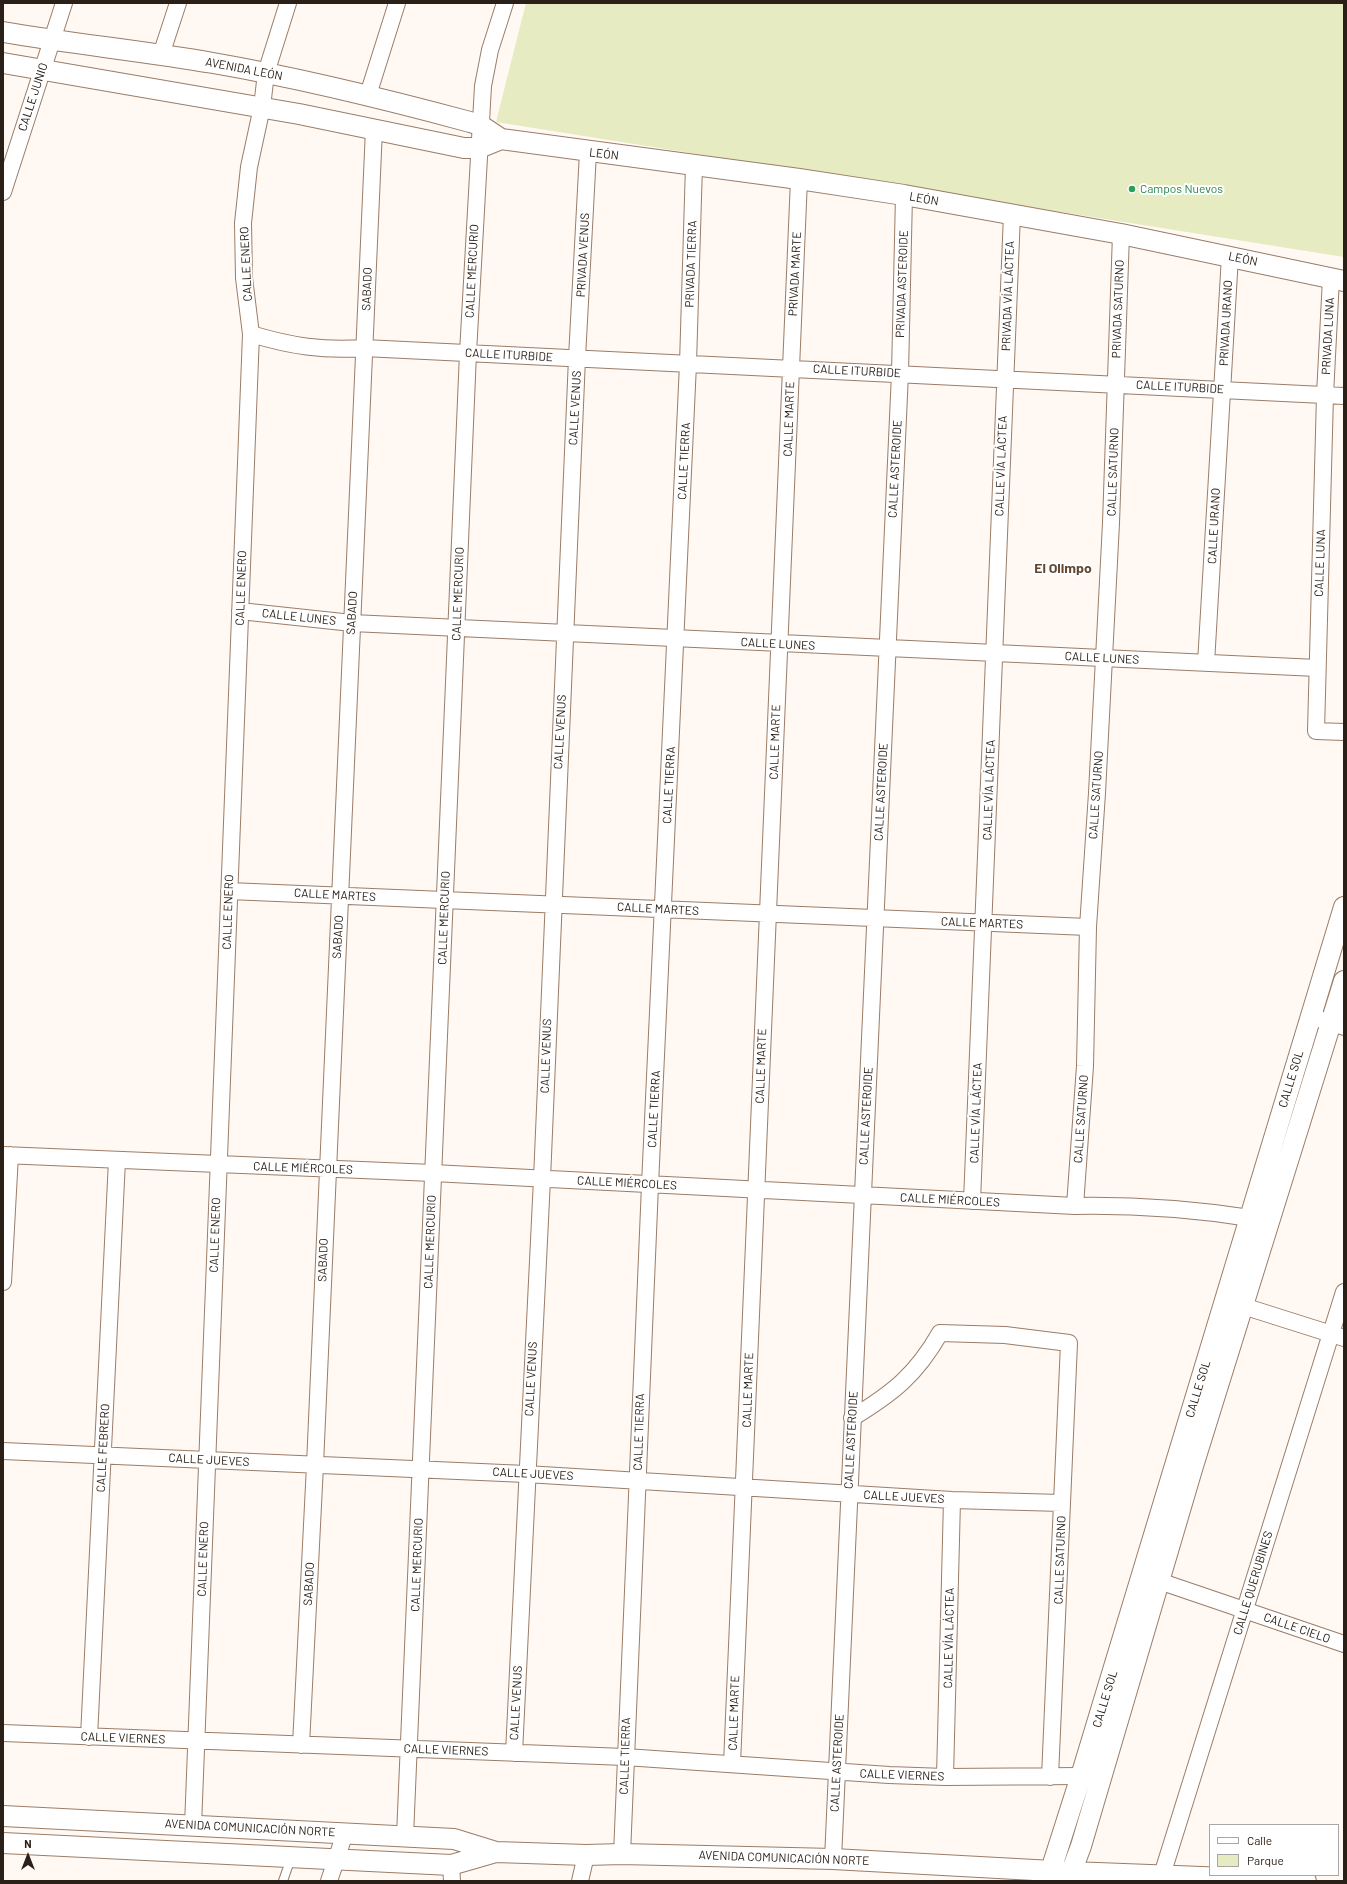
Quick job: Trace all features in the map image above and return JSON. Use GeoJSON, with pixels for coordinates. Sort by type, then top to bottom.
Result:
{"type":"FeatureCollection","features":[{"type":"Feature","properties":{"kind":"street","name":"CALLE JUNIO"},"geometry":{"type":"LineString","coordinates":[[3,192],[64,3]]}},
{"type":"Feature","properties":{"kind":"street"},"geometry":{"type":"LineString","coordinates":[[161,55],[178,3]]}},
{"type":"Feature","properties":{"kind":"street","name":"CALLE ENERO"},"geometry":{"type":"LineString","coordinates":[[193,1826],[251,334],[244,278],[243,222],[249,167],[262,107],[266,73],[288,3]]}},
{"type":"Feature","properties":{"kind":"street"},"geometry":{"type":"LineString","coordinates":[[368,95],[397,3]]}},
{"type":"Feature","properties":{"kind":"street","name":"CALLE MERCURIO"},"geometry":{"type":"LineString","coordinates":[[405,1836],[468,353],[482,86],[490,50],[505,3]]}},
{"type":"Feature","properties":{"kind":"street","name":"AVENIDA LEÓN"},"geometry":{"type":"LineString","coordinates":[[3,32],[52,41],[161,55],[266,73],[368,95],[480,126]]}},
{"type":"Feature","properties":{"kind":"street"},"geometry":{"type":"LineString","coordinates":[[3,63],[262,107],[464,148],[479,148],[501,139]]}},
{"type":"Feature","properties":{"kind":"street","name":"LEÓN"},"geometry":{"type":"LineString","coordinates":[[480,126],[501,139],[588,152],[799,179],[904,195],[1121,234],[1338,279]]}},
{"type":"Feature","properties":{"kind":"street","name":"SABADO"},"geometry":{"type":"LineString","coordinates":[[301,1745],[315,1465],[374,129]]}},
{"type":"Feature","properties":{"kind":"street","name":"PRIVADA VENUS"},"geometry":{"type":"LineString","coordinates":[[577,358],[588,152]]}},
{"type":"Feature","properties":{"kind":"street","name":"PRIVADA TIERRA"},"geometry":{"type":"LineString","coordinates":[[688,364],[694,165]]}},
{"type":"Feature","properties":{"kind":"street","name":"PRIVADA MARTE"},"geometry":{"type":"LineString","coordinates":[[791,368],[799,179]]}},
{"type":"Feature","properties":{"kind":"street","name":"PRIVADA ASTEROIDE"},"geometry":{"type":"LineString","coordinates":[[900,373],[904,195]]}},
{"type":"Feature","properties":{"kind":"street","name":"PRIVADA VÍA LÁCTEA"},"geometry":{"type":"LineString","coordinates":[[1005,379],[1012,214]]}},
{"type":"Feature","properties":{"kind":"street","name":"PRIVADA SATURNO"},"geometry":{"type":"LineString","coordinates":[[1116,384],[1121,234]]}},
{"type":"Feature","properties":{"kind":"street","name":"PRIVADA URANO"},"geometry":{"type":"LineString","coordinates":[[1222,390],[1230,256]]}},
{"type":"Feature","properties":{"kind":"street","name":"PRIVADA LUNA"},"geometry":{"type":"LineString","coordinates":[[1325,395],[1338,279]]}},
{"type":"Feature","properties":{"kind":"street","name":"CALLE ITURBIDE"},"geometry":{"type":"LineString","coordinates":[[251,334],[279,343],[307,348],[336,350],[364,348],[900,373],[1344,396]]}},
{"type":"Feature","properties":{"kind":"street","name":"CALLE VENUS"},"geometry":{"type":"LineString","coordinates":[[514,1753],[526,1474],[542,1179],[552,904],[577,358]]}},
{"type":"Feature","properties":{"kind":"street","name":"CALLE TIERRA"},"geometry":{"type":"LineString","coordinates":[[622,1854],[650,1184],[664,910],[688,364]]}},
{"type":"Feature","properties":{"kind":"street","name":"CALLE MARTE"},"geometry":{"type":"LineString","coordinates":[[732,1764],[791,368]]}},
{"type":"Feature","properties":{"kind":"street","name":"CALLE ASTEROIDE"},"geometry":{"type":"LineString","coordinates":[[833,1859],[900,373]]}},
{"type":"Feature","properties":{"kind":"street","name":"CALLE VÍA LÁCTEA"},"geometry":{"type":"LineString","coordinates":[[972,1201],[1005,379]]}},
{"type":"Feature","properties":{"kind":"street","name":"CALLE SATURNO"},"geometry":{"type":"LineString","coordinates":[[1075,1206],[1085,1066],[1088,927],[1104,658],[1116,384]]}},
{"type":"Feature","properties":{"kind":"street","name":"CALLE URANO"},"geometry":{"type":"LineString","coordinates":[[1206,663],[1222,390]]}},
{"type":"Feature","properties":{"kind":"street","name":"CALLE LUNA"},"geometry":{"type":"LineString","coordinates":[[1325,395],[1316,731],[1344,732]]}},
{"type":"Feature","properties":{"kind":"street","name":"CALLE LUNES"},"geometry":{"type":"LineString","coordinates":[[240,610],[352,623],[1317,668]]}},
{"type":"Feature","properties":{"kind":"street","name":"CALLE MARTES"},"geometry":{"type":"LineString","coordinates":[[229,891],[1088,927]]}},
{"type":"Feature","properties":{"kind":"street","name":"CALLE SOL"},"geometry":{"type":"LineString","coordinates":[[1051,1870],[1081,1776],[1344,907]]}},
{"type":"Feature","properties":{"kind":"street","name":"CALLE SOL"},"geometry":{"type":"LineString","coordinates":[[1070,1877],[1083,1838],[1193,1466],[1244,1306],[1338,1025],[1344,981]]}},
{"type":"Feature","properties":{"kind":"street"},"geometry":{"type":"LineString","coordinates":[[1310,1016],[1338,1025]]}},
{"type":"Feature","properties":{"kind":"street"},"geometry":{"type":"LineString","coordinates":[[3,1282],[6,1155]]}},
{"type":"Feature","properties":{"kind":"street","name":"CALLE MIÉRCOLES"},"geometry":{"type":"LineString","coordinates":[[6,1155],[433,1173],[1075,1206],[1166,1208],[1250,1218]]}},
{"type":"Feature","properties":{"kind":"street","name":"CALLE FEBRERO"},"geometry":{"type":"LineString","coordinates":[[89,1737],[117,1160]]}},
{"type":"Feature","properties":{"kind":"street","name":"CALLE QUERUBINES"},"geometry":{"type":"LineString","coordinates":[[1162,1875],[1245,1610],[1338,1335],[1344,1292]]}},
{"type":"Feature","properties":{"kind":"street"},"geometry":{"type":"LineString","coordinates":[[1244,1306],[1338,1335]]}},
{"type":"Feature","properties":{"kind":"street","name":"CALLE SATURNO"},"geometry":{"type":"LineString","coordinates":[[852,1418],[892,1392],[911,1375],[927,1355],[940,1333],[1005,1335],[1069,1343],[1050,1777]]}},
{"type":"Feature","properties":{"kind":"street","name":"CALLE JUEVES"},"geometry":{"type":"LineString","coordinates":[[3,1450],[526,1474],[952,1500],[1062,1503]]}},
{"type":"Feature","properties":{"kind":"street","name":"CALLE VÍA LÁCTEA"},"geometry":{"type":"LineString","coordinates":[[945,1777],[952,1500]]}},
{"type":"Feature","properties":{"kind":"street","name":"CALLE CIELO"},"geometry":{"type":"LineString","coordinates":[[1159,1581],[1344,1644]]}},
{"type":"Feature","properties":{"kind":"street","name":"CALLE VIERNES"},"geometry":{"type":"LineString","coordinates":[[3,1733],[625,1757],[837,1773],[945,1777],[1081,1776]]}},
{"type":"Feature","properties":{"kind":"street","name":"AVENIDA COMUNICACIÓN NORTE"},"geometry":{"type":"LineString","coordinates":[[3,1816],[454,1839],[496,1852],[833,1859],[1051,1870],[1070,1877],[1162,1875],[1306,1881]]}},
{"type":"Feature","properties":{"kind":"street"},"geometry":{"type":"LineString","coordinates":[[329,1881],[345,1833]]}},
{"type":"Feature","properties":{"kind":"street","name":"AVENIDA COMUNICACIÓN NORTE"},"geometry":{"type":"LineString","coordinates":[[3,1844],[336,1860],[452,1873],[496,1852]]}},
{"type":"Feature","properties":{"kind":"street"},"geometry":{"type":"LineString","coordinates":[[580,1881],[586,1855]]}},
{"type":"Feature","properties":{"kind":"lane"},"geometry":{"type":"LineString","coordinates":[[283,1881],[292,1858]]}},
{"type":"Feature","properties":{"kind":"green space","name":"Campos Nuevos"},"geometry":{"type":"Polygon","coordinates":[[[526,3],[1344,3],[1344,257],[496,122],[526,3]]]}},
{"type":"Feature","properties":{"kind":"place","name":"Campos Nuevos"},"geometry":{"type":"Point","coordinates":[1132,189]}},
{"type":"Feature","properties":{"kind":"district","name":"El Olimpo"},"geometry":{"type":"Point","coordinates":[1063,568]}}]}
